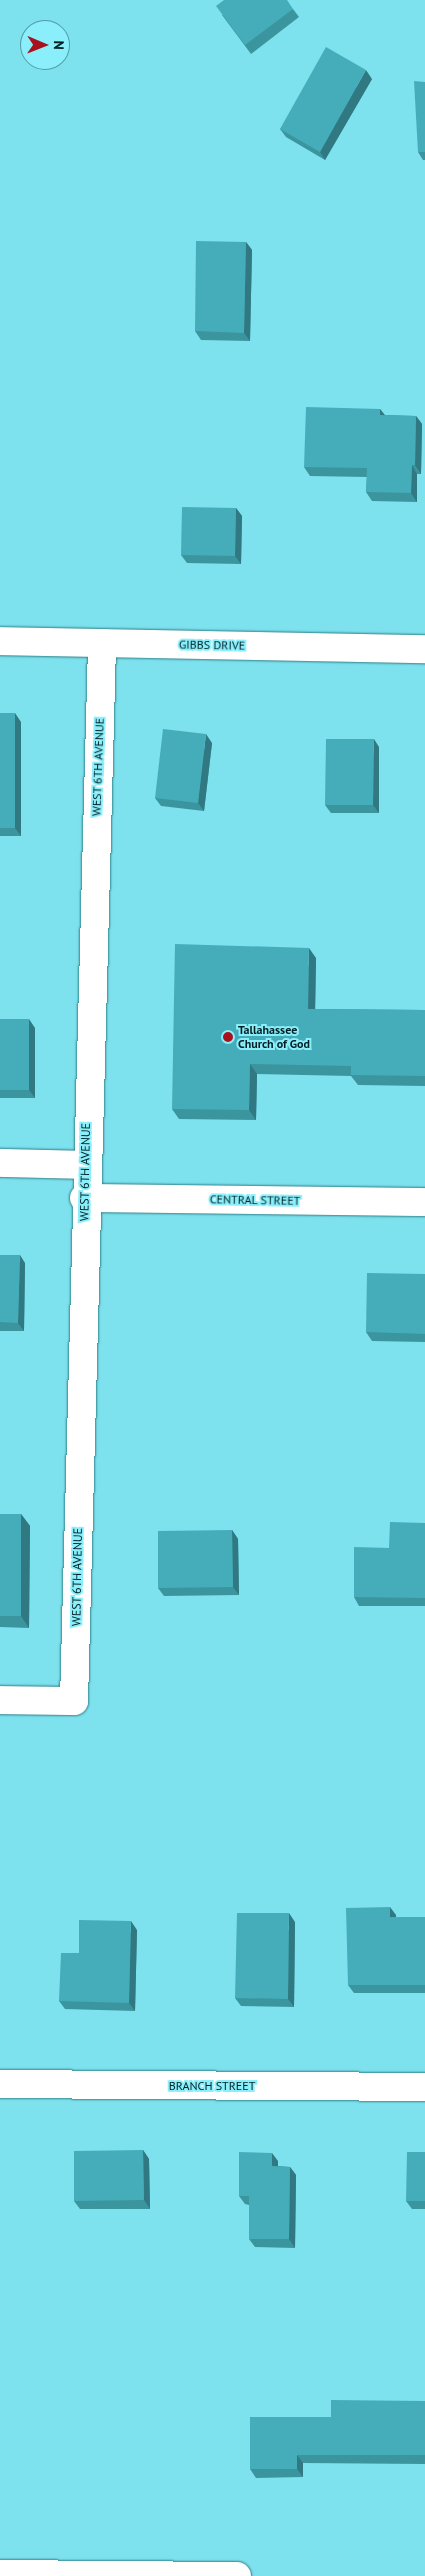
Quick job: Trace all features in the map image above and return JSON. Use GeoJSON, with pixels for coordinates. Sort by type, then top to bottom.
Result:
{"type":"FeatureCollection","features":[{"type":"Feature","properties":{"kind":"street","name":"GIBBS DRIVE"},"geometry":{"type":"LineString","coordinates":[[0,641],[425,648]]}},
{"type":"Feature","properties":{"kind":"street","name":"WEST 6TH AVENUE"},"geometry":{"type":"LineString","coordinates":[[0,1700],[74,1701],[84,1198],[102,643]]}},
{"type":"Feature","properties":{"kind":"street"},"geometry":{"type":"LineString","coordinates":[[0,1163],[85,1165]]}},
{"type":"Feature","properties":{"kind":"street","name":"CENTRAL STREET"},"geometry":{"type":"LineString","coordinates":[[84,1198],[425,1202]]}},
{"type":"Feature","properties":{"kind":"street","name":"BRANCH STREET"},"geometry":{"type":"LineString","coordinates":[[0,2084],[425,2087]]}},
{"type":"Feature","properties":{"kind":"street"},"geometry":{"type":"LineString","coordinates":[[0,2574],[237,2576]]}},
{"type":"Feature","properties":{"kind":"building"},"geometry":{"type":"Polygon","coordinates":[[[224,0],[287,0],[293,9],[245,45],[216,6],[224,0]]]}},
{"type":"Feature","properties":{"kind":"building"},"geometry":{"type":"Polygon","coordinates":[[[326,47],[366,70],[320,152],[280,129],[326,47]]]}},
{"type":"Feature","properties":{"kind":"building"},"geometry":{"type":"Polygon","coordinates":[[[414,81],[425,82],[425,152],[418,152],[414,81]]]}},
{"type":"Feature","properties":{"kind":"building"},"geometry":{"type":"Polygon","coordinates":[[[196,241],[246,242],[244,333],[195,331],[196,241]]]}},
{"type":"Feature","properties":{"kind":"building"},"geometry":{"type":"Polygon","coordinates":[[[306,407],[380,409],[380,415],[416,416],[415,465],[412,465],[411,493],[366,492],[367,468],[304,467],[306,407]]]}},
{"type":"Feature","properties":{"kind":"building"},"geometry":{"type":"Polygon","coordinates":[[[182,507],[236,508],[235,556],[181,555],[182,507]]]}},
{"type":"Feature","properties":{"kind":"building"},"geometry":{"type":"Polygon","coordinates":[[[0,713],[15,713],[15,828],[0,828],[0,713]]]}},
{"type":"Feature","properties":{"kind":"building"},"geometry":{"type":"Polygon","coordinates":[[[163,729],[206,734],[198,803],[155,798],[163,729]]]}},
{"type":"Feature","properties":{"kind":"building"},"geometry":{"type":"Polygon","coordinates":[[[326,739],[374,739],[373,805],[325,805],[326,739]]]}},
{"type":"Feature","properties":{"kind":"building"},"geometry":{"type":"Polygon","coordinates":[[[175,944],[309,948],[308,1009],[425,1010],[425,1076],[351,1075],[351,1066],[250,1064],[249,1110],[172,1109],[175,944]]]}},
{"type":"Feature","properties":{"kind":"building"},"geometry":{"type":"Polygon","coordinates":[[[0,1019],[29,1019],[29,1090],[0,1090],[0,1019]]]}},
{"type":"Feature","properties":{"kind":"building"},"geometry":{"type":"Polygon","coordinates":[[[0,1255],[20,1255],[18,1323],[0,1322],[0,1255]]]}},
{"type":"Feature","properties":{"kind":"building"},"geometry":{"type":"Polygon","coordinates":[[[367,1273],[425,1274],[425,1334],[366,1332],[367,1273]]]}},
{"type":"Feature","properties":{"kind":"building"},"geometry":{"type":"Polygon","coordinates":[[[0,1514],[21,1514],[21,1616],[0,1616],[0,1514]]]}},
{"type":"Feature","properties":{"kind":"building"},"geometry":{"type":"Polygon","coordinates":[[[390,1522],[425,1523],[425,1598],[354,1597],[354,1547],[389,1548],[390,1522]]]}},
{"type":"Feature","properties":{"kind":"building"},"geometry":{"type":"Polygon","coordinates":[[[232,1530],[233,1587],[158,1588],[158,1531],[232,1530]]]}},
{"type":"Feature","properties":{"kind":"building"},"geometry":{"type":"Polygon","coordinates":[[[390,1907],[390,1917],[425,1917],[425,1985],[348,1985],[346,1908],[390,1907]]]}},
{"type":"Feature","properties":{"kind":"building"},"geometry":{"type":"Polygon","coordinates":[[[237,1913],[289,1913],[288,1999],[235,1998],[237,1913]]]}},
{"type":"Feature","properties":{"kind":"building"},"geometry":{"type":"Polygon","coordinates":[[[79,1920],[131,1921],[129,2003],[59,2001],[61,1953],[79,1953],[79,1920]]]}},
{"type":"Feature","properties":{"kind":"building"},"geometry":{"type":"Polygon","coordinates":[[[143,2150],[144,2200],[74,2201],[74,2151],[143,2150]]]}},
{"type":"Feature","properties":{"kind":"building"},"geometry":{"type":"Polygon","coordinates":[[[239,2152],[272,2153],[272,2166],[290,2167],[289,2239],[249,2239],[249,2196],[239,2196],[239,2152]]]}},
{"type":"Feature","properties":{"kind":"building"},"geometry":{"type":"Polygon","coordinates":[[[407,2152],[425,2152],[425,2201],[406,2201],[407,2152]]]}},
{"type":"Feature","properties":{"kind":"building"},"geometry":{"type":"Polygon","coordinates":[[[331,2400],[425,2401],[425,2455],[297,2455],[297,2469],[250,2469],[250,2417],[331,2417],[331,2400]]]}},
{"type":"Feature","properties":{"kind":"place","name":"Tallahassee Church of God"},"geometry":{"type":"Point","coordinates":[228,1037]}}]}
